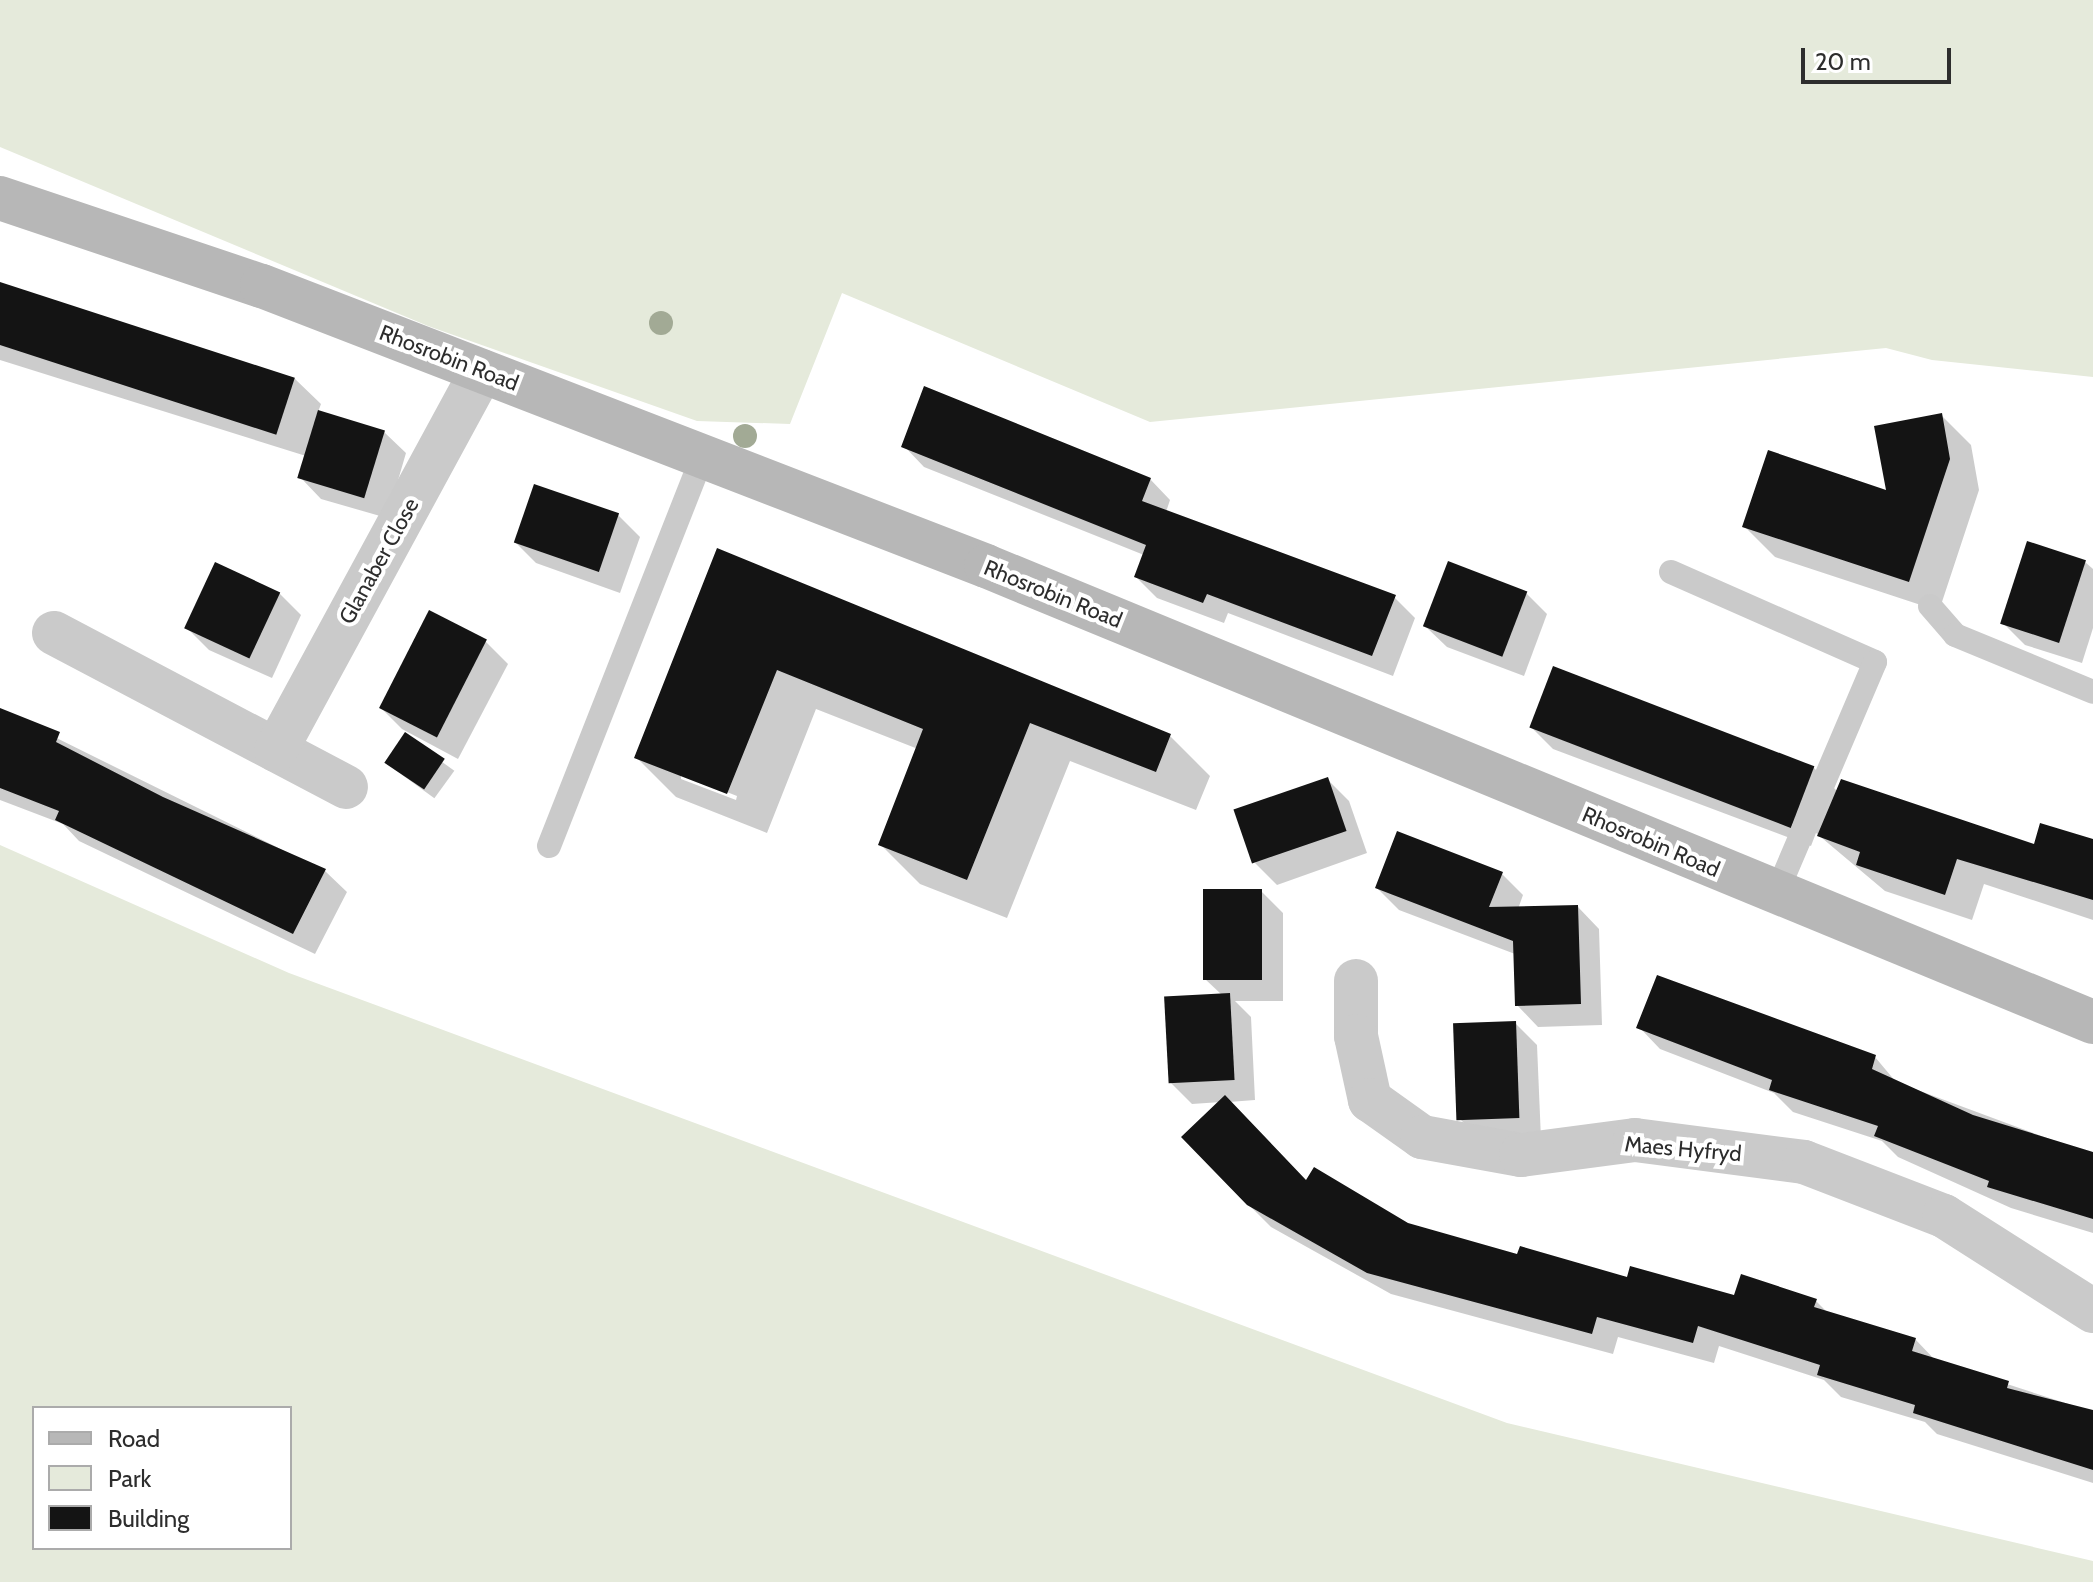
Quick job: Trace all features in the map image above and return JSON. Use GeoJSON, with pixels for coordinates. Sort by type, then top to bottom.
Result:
{"type":"FeatureCollection","features":[{"type":"Feature","properties":{"kind":"street","name":"Rhosrobin Road"},"geometry":{"type":"LineString","coordinates":[[0,198],[262,286],[702,457],[2093,1022]]}},
{"type":"Feature","properties":{"kind":"street","name":"Glanaber Close"},"geometry":{"type":"LineString","coordinates":[[276,750],[482,371]]}},
{"type":"Feature","properties":{"kind":"street"},"geometry":{"type":"LineString","coordinates":[[54,633],[346,787]]}},
{"type":"Feature","properties":{"kind":"street","name":"Maes Hyfryd"},"geometry":{"type":"LineString","coordinates":[[1356,981],[1356,1036],[1370,1100],[1422,1137],[1521,1155],[1635,1140],[1804,1162],[1944,1216],[2093,1311]]}},
{"type":"Feature","properties":{"kind":"lane"},"geometry":{"type":"LineString","coordinates":[[549,846],[702,457]]}},
{"type":"Feature","properties":{"kind":"lane"},"geometry":{"type":"LineString","coordinates":[[1671,572],[1875,662],[1776,894]]}},
{"type":"Feature","properties":{"kind":"lane"},"geometry":{"type":"LineString","coordinates":[[1930,606],[1968,642],[2093,692]]}},
{"type":"Feature","properties":{"kind":"green space"},"geometry":{"type":"Polygon","coordinates":[[[0,0],[2093,0],[2093,377],[1932,360],[1886,348],[1150,422],[842,293],[790,424],[697,421],[428,326],[0,147],[0,0]]]}},
{"type":"Feature","properties":{"kind":"green space"},"geometry":{"type":"Polygon","coordinates":[[[0,845],[289,973],[1507,1423],[2093,1561],[2093,1582],[0,1582],[0,845]]]}},
{"type":"Feature","properties":{"kind":"building"},"geometry":{"type":"Polygon","coordinates":[[[0,282],[295,378],[276,435],[0,345],[0,282]]]}},
{"type":"Feature","properties":{"kind":"building"},"geometry":{"type":"Polygon","coordinates":[[[924,386],[1151,478],[1142,501],[1396,595],[1372,656],[1207,594],[1203,603],[1134,577],[1146,545],[901,447],[924,386]]]}},
{"type":"Feature","properties":{"kind":"building"},"geometry":{"type":"Polygon","coordinates":[[[318,410],[385,430],[364,498],[297,478],[318,410]]]}},
{"type":"Feature","properties":{"kind":"building"},"geometry":{"type":"Polygon","coordinates":[[[1942,413],[1950,459],[1909,582],[1742,527],[1768,450],[1886,490],[1874,426],[1942,413]]]}},
{"type":"Feature","properties":{"kind":"building"},"geometry":{"type":"Polygon","coordinates":[[[534,484],[619,513],[599,572],[514,543],[534,484]]]}},
{"type":"Feature","properties":{"kind":"building"},"geometry":{"type":"Polygon","coordinates":[[[2027,541],[2086,560],[2059,643],[2000,624],[2027,541]]]}},
{"type":"Feature","properties":{"kind":"building"},"geometry":{"type":"Polygon","coordinates":[[[717,548],[1171,734],[1156,772],[1030,723],[967,880],[878,845],[923,729],[777,670],[727,794],[634,758],[717,548]]]}},
{"type":"Feature","properties":{"kind":"building"},"geometry":{"type":"Polygon","coordinates":[[[1448,561],[1527,591],[1502,657],[1423,626],[1448,561]]]}},
{"type":"Feature","properties":{"kind":"building"},"geometry":{"type":"Polygon","coordinates":[[[215,562],[280,592],[249,659],[184,628],[215,562]]]}},
{"type":"Feature","properties":{"kind":"building"},"geometry":{"type":"Polygon","coordinates":[[[429,610],[487,640],[437,738],[379,708],[429,610]]]}},
{"type":"Feature","properties":{"kind":"building"},"geometry":{"type":"Polygon","coordinates":[[[1553,666],[1814,766],[1791,828],[1529,728],[1553,666]]]}},
{"type":"Feature","properties":{"kind":"building"},"geometry":{"type":"Polygon","coordinates":[[[0,708],[60,732],[56,742],[163,797],[326,869],[293,934],[55,820],[59,811],[0,788],[0,708]]]}},
{"type":"Feature","properties":{"kind":"building"},"geometry":{"type":"Polygon","coordinates":[[[405,732],[445,759],[424,790],[384,763],[405,732]]]}},
{"type":"Feature","properties":{"kind":"building"},"geometry":{"type":"Polygon","coordinates":[[[1328,777],[1347,831],[1252,863],[1233,810],[1328,777]]]}},
{"type":"Feature","properties":{"kind":"building"},"geometry":{"type":"Polygon","coordinates":[[[1841,779],[2034,844],[2040,823],[2093,839],[2093,900],[1957,859],[1945,895],[1856,865],[1860,852],[1817,836],[1841,779]]]}},
{"type":"Feature","properties":{"kind":"building"},"geometry":{"type":"Polygon","coordinates":[[[1397,831],[1503,872],[1489,907],[1578,905],[1581,1004],[1515,1006],[1513,941],[1375,888],[1397,831]]]}},
{"type":"Feature","properties":{"kind":"building"},"geometry":{"type":"Polygon","coordinates":[[[1203,889],[1262,889],[1262,980],[1203,980],[1203,889]]]}},
{"type":"Feature","properties":{"kind":"building"},"geometry":{"type":"Polygon","coordinates":[[[1657,975],[1876,1055],[1872,1069],[1973,1115],[2093,1152],[2093,1219],[1987,1187],[1989,1181],[1874,1136],[1878,1126],[1769,1090],[1772,1080],[1636,1028],[1657,975]]]}},
{"type":"Feature","properties":{"kind":"building"},"geometry":{"type":"Polygon","coordinates":[[[1230,993],[1235,1080],[1169,1083],[1164,996],[1230,993]]]}},
{"type":"Feature","properties":{"kind":"building"},"geometry":{"type":"Polygon","coordinates":[[[1516,1021],[1519,1118],[1456,1120],[1453,1023],[1516,1021]]]}},
{"type":"Feature","properties":{"kind":"building"},"geometry":{"type":"Polygon","coordinates":[[[1225,1095],[1306,1180],[1314,1167],[1408,1223],[1517,1254],[1520,1246],[1627,1277],[1630,1266],[1734,1295],[1741,1274],[1817,1299],[1814,1307],[1916,1338],[1912,1351],[2009,1381],[2007,1388],[2093,1410],[2093,1470],[1913,1413],[1915,1405],[1817,1375],[1820,1365],[1698,1326],[1693,1343],[1597,1317],[1592,1334],[1367,1273],[1247,1205],[1181,1137],[1225,1095]]]}}]}
